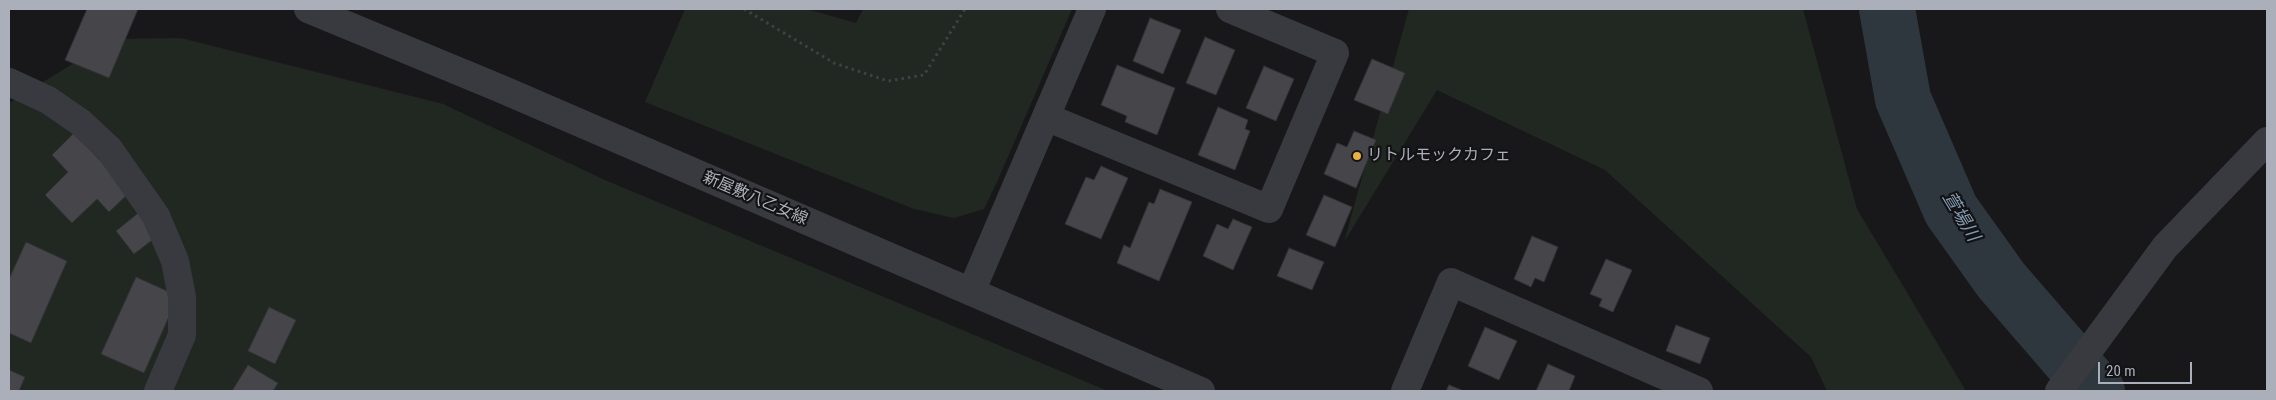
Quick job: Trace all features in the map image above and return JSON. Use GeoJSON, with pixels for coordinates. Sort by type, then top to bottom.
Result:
{"type":"FeatureCollection","features":[{"type":"Feature","properties":{"kind":"street","name":"新屋敷八乙女線"},"geometry":{"type":"LineString","coordinates":[[308,9],[517,96],[1202,391]]}},
{"type":"Feature","properties":{"kind":"street"},"geometry":{"type":"LineString","coordinates":[[971,292],[1092,9]]}},
{"type":"Feature","properties":{"kind":"street"},"geometry":{"type":"LineString","coordinates":[[1046,116],[1269,209],[1335,53],[1230,9]]}},
{"type":"Feature","properties":{"kind":"street"},"geometry":{"type":"LineString","coordinates":[[9,82],[48,100],[80,122],[109,149],[156,216],[174,261],[182,297],[182,335],[158,391]]}},
{"type":"Feature","properties":{"kind":"street"},"geometry":{"type":"LineString","coordinates":[[2059,391],[2165,247],[2267,140]]}},
{"type":"Feature","properties":{"kind":"street"},"geometry":{"type":"LineString","coordinates":[[1405,391],[1451,282],[1699,391]]}},
{"type":"Feature","properties":{"kind":"path"},"geometry":{"type":"LineString","coordinates":[[744,9],[834,63],[888,81],[924,75],[965,9]]}},
{"type":"Feature","properties":{"kind":"shaded area"},"geometry":{"type":"Polygon","coordinates":[[[685,9],[807,9],[856,23],[863,9],[1072,9],[984,209],[954,218],[914,209],[645,102],[685,9]]]}},
{"type":"Feature","properties":{"kind":"shaded area"},"geometry":{"type":"Polygon","coordinates":[[[1409,9],[1803,9],[1857,209],[1966,391],[1827,391],[1811,357],[1605,170],[1437,90],[1344,242],[1409,9]]]}},
{"type":"Feature","properties":{"kind":"shaded area"},"geometry":{"type":"Polygon","coordinates":[[[181,38],[443,104],[605,180],[1108,391],[9,391],[9,103],[113,39],[181,38]]]}},
{"type":"Feature","properties":{"kind":"building"},"geometry":{"type":"Polygon","coordinates":[[[87,9],[138,9],[109,78],[65,60],[87,9]]]}},
{"type":"Feature","properties":{"kind":"building"},"geometry":{"type":"Polygon","coordinates":[[[1150,18],[1181,30],[1163,74],[1133,61],[1150,18]]]}},
{"type":"Feature","properties":{"kind":"building"},"geometry":{"type":"Polygon","coordinates":[[[1205,37],[1235,50],[1216,95],[1186,83],[1205,37]]]}},
{"type":"Feature","properties":{"kind":"building"},"geometry":{"type":"Polygon","coordinates":[[[1372,59],[1405,73],[1388,114],[1354,100],[1372,59]]]}},
{"type":"Feature","properties":{"kind":"building"},"geometry":{"type":"Polygon","coordinates":[[[1117,65],[1175,88],[1157,135],[1125,122],[1127,116],[1101,105],[1117,65]]]}},
{"type":"Feature","properties":{"kind":"building"},"geometry":{"type":"Polygon","coordinates":[[[1264,66],[1294,79],[1276,121],[1246,108],[1264,66]]]}},
{"type":"Feature","properties":{"kind":"building"},"geometry":{"type":"Polygon","coordinates":[[[1218,107],[1248,120],[1245,129],[1250,131],[1235,170],[1198,155],[1218,107]]]}},
{"type":"Feature","properties":{"kind":"building"},"geometry":{"type":"Polygon","coordinates":[[[1354,131],[1376,140],[1356,188],[1324,174],[1337,143],[1347,147],[1354,131]]]}},
{"type":"Feature","properties":{"kind":"building"},"geometry":{"type":"Polygon","coordinates":[[[74,133],[130,192],[109,212],[97,199],[72,223],[45,195],[68,172],[52,155],[74,133]]]}},
{"type":"Feature","properties":{"kind":"building"},"geometry":{"type":"Polygon","coordinates":[[[1101,166],[1128,178],[1101,239],[1065,224],[1086,177],[1094,180],[1101,166]]]}},
{"type":"Feature","properties":{"kind":"building"},"geometry":{"type":"Polygon","coordinates":[[[1160,189],[1192,202],[1159,281],[1117,263],[1124,245],[1130,248],[1149,202],[1154,204],[1160,189]]]}},
{"type":"Feature","properties":{"kind":"building"},"geometry":{"type":"Polygon","coordinates":[[[1324,195],[1352,207],[1335,247],[1306,235],[1324,195]]]}},
{"type":"Feature","properties":{"kind":"building"},"geometry":{"type":"Polygon","coordinates":[[[142,210],[160,234],[134,254],[116,231],[142,210]]]}},
{"type":"Feature","properties":{"kind":"building"},"geometry":{"type":"Polygon","coordinates":[[[1233,219],[1252,227],[1233,270],[1203,256],[1217,224],[1228,229],[1233,219]]]}},
{"type":"Feature","properties":{"kind":"building"},"geometry":{"type":"Polygon","coordinates":[[[1532,236],[1558,247],[1544,282],[1535,278],[1531,287],[1514,279],[1532,236]]]}},
{"type":"Feature","properties":{"kind":"building"},"geometry":{"type":"Polygon","coordinates":[[[26,242],[67,261],[31,343],[9,333],[9,279],[26,242]]]}},
{"type":"Feature","properties":{"kind":"building"},"geometry":{"type":"Polygon","coordinates":[[[1289,248],[1324,262],[1312,290],[1277,276],[1289,248]]]}},
{"type":"Feature","properties":{"kind":"building"},"geometry":{"type":"Polygon","coordinates":[[[1606,259],[1632,270],[1613,312],[1599,306],[1602,299],[1590,294],[1606,259]]]}},
{"type":"Feature","properties":{"kind":"building"},"geometry":{"type":"Polygon","coordinates":[[[136,277],[178,296],[144,373],[101,354],[136,277]]]}},
{"type":"Feature","properties":{"kind":"building"},"geometry":{"type":"Polygon","coordinates":[[[269,307],[296,320],[275,364],[248,351],[269,307]]]}},
{"type":"Feature","properties":{"kind":"building"},"geometry":{"type":"Polygon","coordinates":[[[1676,325],[1710,338],[1700,364],[1666,351],[1676,325]]]}},
{"type":"Feature","properties":{"kind":"building"},"geometry":{"type":"Polygon","coordinates":[[[1485,327],[1517,341],[1499,380],[1468,366],[1485,327]]]}},
{"type":"Feature","properties":{"kind":"building"},"geometry":{"type":"Polygon","coordinates":[[[1548,364],[1575,376],[1569,391],[1536,391],[1548,364]]]}},
{"type":"Feature","properties":{"kind":"building"},"geometry":{"type":"Polygon","coordinates":[[[248,365],[278,383],[273,391],[232,391],[248,365]]]}},
{"type":"Feature","properties":{"kind":"building"},"geometry":{"type":"Polygon","coordinates":[[[9,370],[25,377],[19,391],[9,391],[9,370]]]}},
{"type":"Feature","properties":{"kind":"building"},"geometry":{"type":"Polygon","coordinates":[[[1449,385],[1464,391],[1446,391],[1449,385]]]}},
{"type":"Feature","properties":{"kind":"waterway","name":"萱場川"},"geometry":{"type":"LineString","coordinates":[[1887,9],[1903,99],[1951,210],[2001,280],[2097,391]]}},
{"type":"Feature","properties":{"kind":"place","name":"リトルモックカフェ"},"geometry":{"type":"Point","coordinates":[1357,156]}}]}
